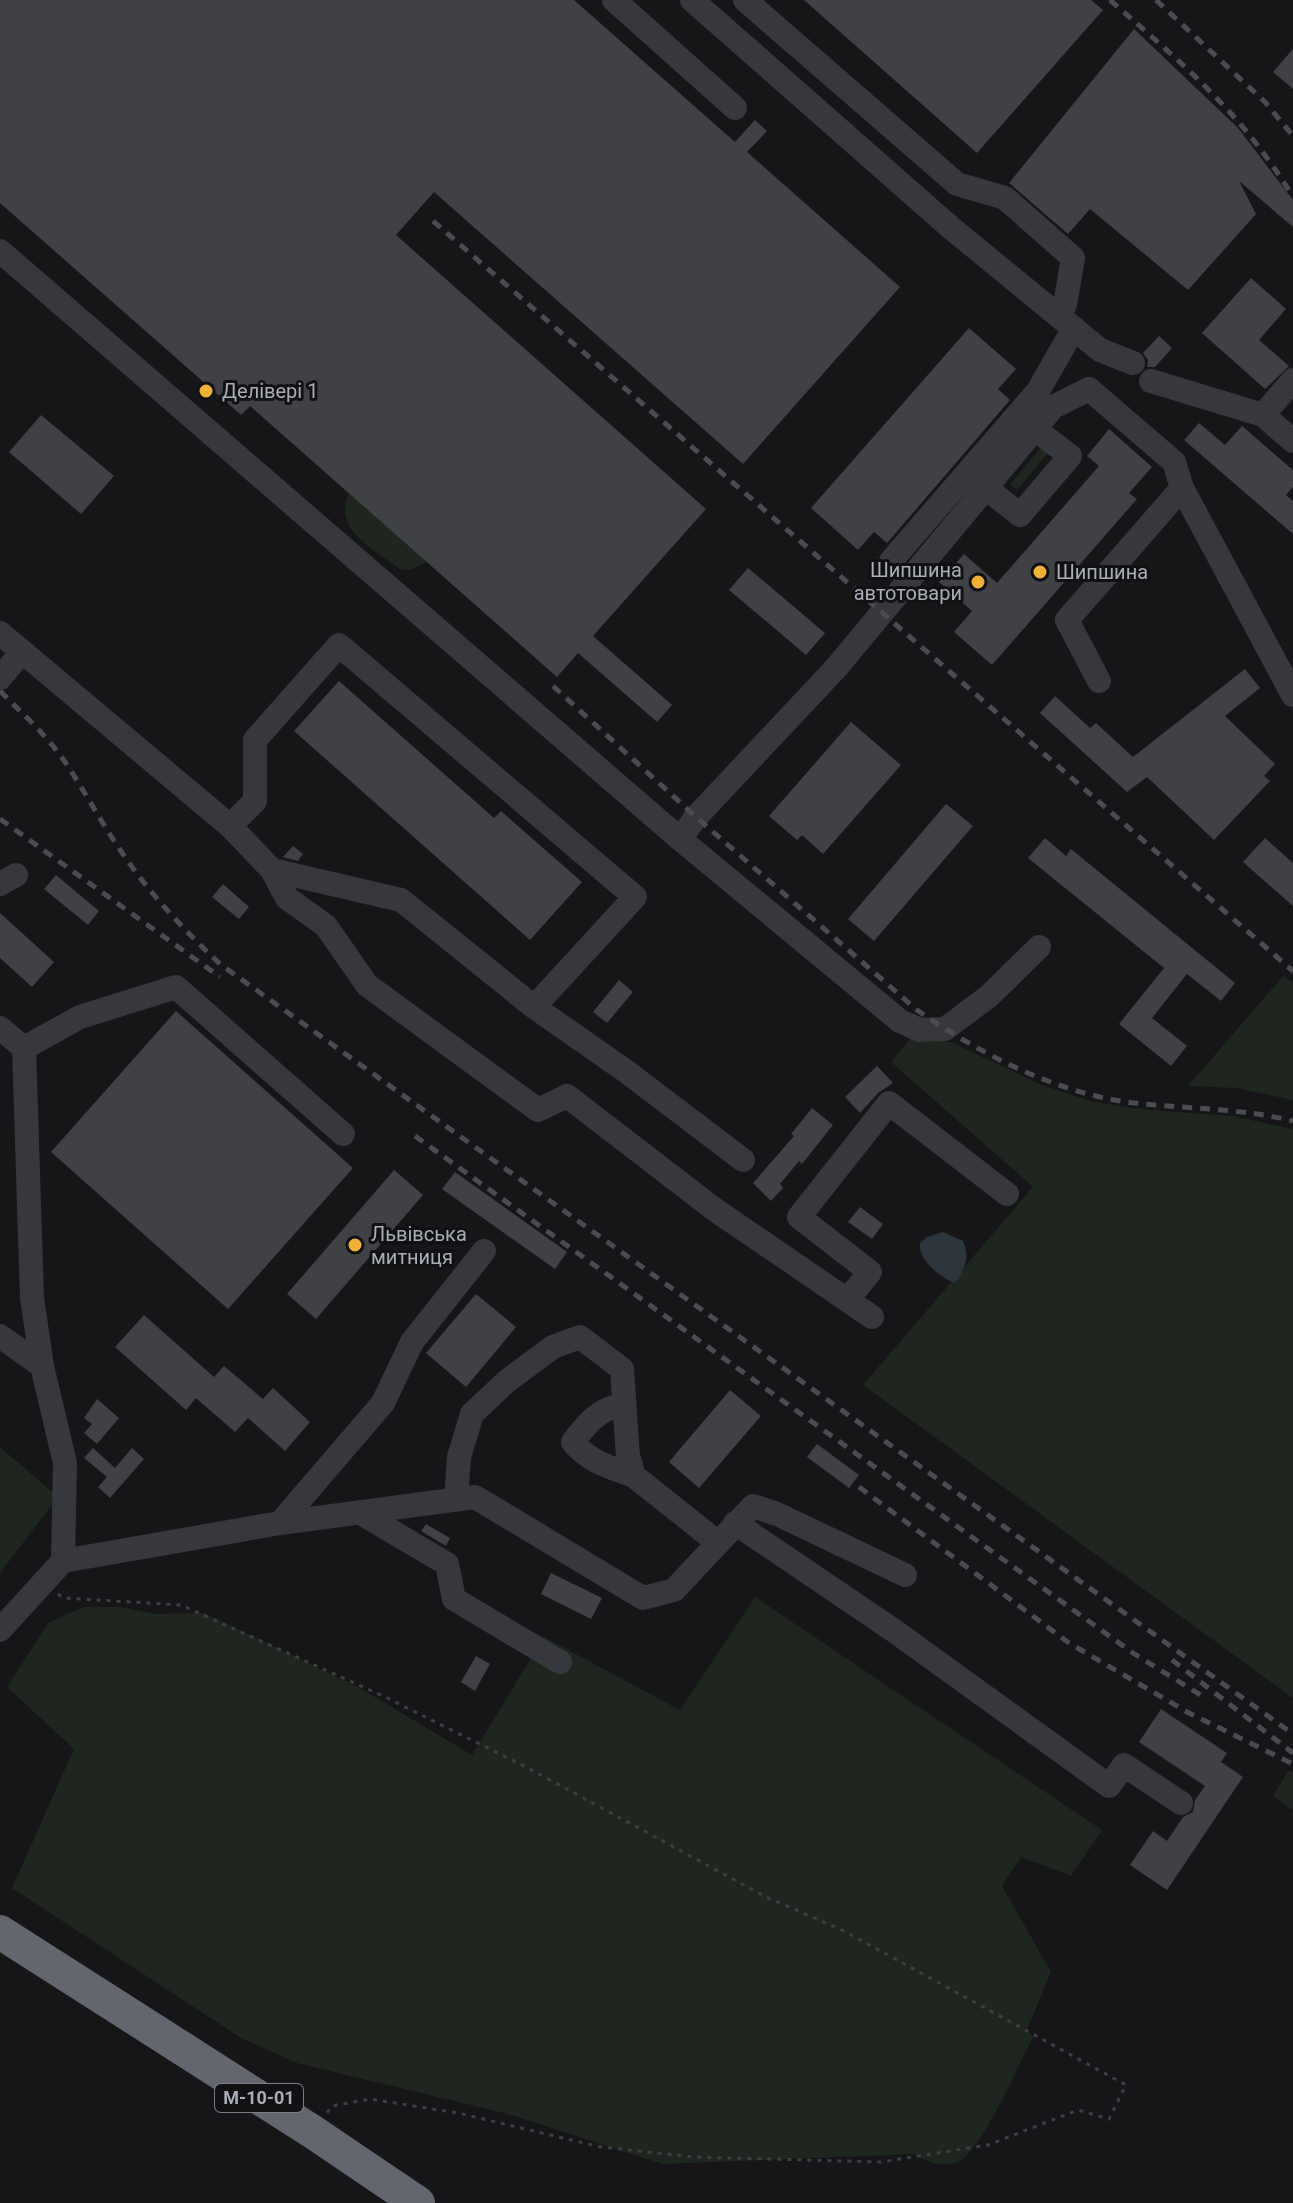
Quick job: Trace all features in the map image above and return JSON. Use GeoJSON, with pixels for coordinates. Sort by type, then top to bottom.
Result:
{"type":"FeatureCollection","features":[{"type":"Feature","properties":{"kind":"highway","name":"М-10-01"},"geometry":{"type":"LineString","coordinates":[[0,1932],[313,2132],[418,2203]]}},
{"type":"Feature","properties":{"kind":"lane"},"geometry":{"type":"LineString","coordinates":[[614,0],[735,108]]}},
{"type":"Feature","properties":{"kind":"lane"},"geometry":{"type":"LineString","coordinates":[[692,0],[950,227],[1100,350],[1133,363]]}},
{"type":"Feature","properties":{"kind":"lane"},"geometry":{"type":"LineString","coordinates":[[745,0],[957,184],[1005,198],[1073,258],[1065,321],[1038,391],[891,561]]}},
{"type":"Feature","properties":{"kind":"lane"},"geometry":{"type":"LineString","coordinates":[[0,251],[680,839],[900,1021],[920,1030],[945,1029],[989,996],[1039,947]]}},
{"type":"Feature","properties":{"kind":"lane"},"geometry":{"type":"LineString","coordinates":[[1089,389],[1100,350]]}},
{"type":"Feature","properties":{"kind":"lane"},"geometry":{"type":"LineString","coordinates":[[1263,415],[1293,380]]}},
{"type":"Feature","properties":{"kind":"lane"},"geometry":{"type":"LineString","coordinates":[[1151,381],[1263,415],[1293,441]]}},
{"type":"Feature","properties":{"kind":"lane"},"geometry":{"type":"LineString","coordinates":[[680,839],[696,817],[836,668],[1053,407],[1089,389]]}},
{"type":"Feature","properties":{"kind":"lane"},"geometry":{"type":"LineString","coordinates":[[1089,389],[1174,462],[1182,488],[1293,695]]}},
{"type":"Feature","properties":{"kind":"lane"},"geometry":{"type":"LineString","coordinates":[[986,488],[1020,515],[1070,456],[1035,429]]}},
{"type":"Feature","properties":{"kind":"lane"},"geometry":{"type":"LineString","coordinates":[[1099,681],[1067,620],[1182,488]]}},
{"type":"Feature","properties":{"kind":"lane"},"geometry":{"type":"LineString","coordinates":[[0,633],[230,826],[272,870],[287,898],[326,926],[367,985],[538,1110],[567,1096],[714,1209],[872,1317]]}},
{"type":"Feature","properties":{"kind":"lane"},"geometry":{"type":"LineString","coordinates":[[230,826],[255,801],[255,740],[339,645],[635,897],[534,1007]]}},
{"type":"Feature","properties":{"kind":"lane"},"geometry":{"type":"LineString","coordinates":[[0,678],[22,652]]}},
{"type":"Feature","properties":{"kind":"lane"},"geometry":{"type":"LineString","coordinates":[[272,870],[401,900],[534,1007],[627,1072],[743,1160]]}},
{"type":"Feature","properties":{"kind":"lane"},"geometry":{"type":"LineString","coordinates":[[24,1048],[80,1017],[176,987],[343,1134]]}},
{"type":"Feature","properties":{"kind":"lane"},"geometry":{"type":"LineString","coordinates":[[0,1028],[24,1048],[32,1298],[42,1366],[65,1463],[63,1561]]}},
{"type":"Feature","properties":{"kind":"lane"},"geometry":{"type":"LineString","coordinates":[[848,1299],[870,1272],[799,1217],[889,1103],[1007,1194]]}},
{"type":"Feature","properties":{"kind":"lane"},"geometry":{"type":"LineString","coordinates":[[280,1523],[383,1403],[412,1342],[484,1251]]}},
{"type":"Feature","properties":{"kind":"lane"},"geometry":{"type":"LineString","coordinates":[[0,1336],[42,1366]]}},
{"type":"Feature","properties":{"kind":"lane"},"geometry":{"type":"LineString","coordinates":[[456,1500],[459,1457],[472,1414],[507,1381],[553,1347],[580,1337],[622,1369],[628,1456],[634,1476]]}},
{"type":"Feature","properties":{"kind":"lane"},"geometry":{"type":"LineString","coordinates":[[624,1404],[612,1406],[591,1419],[573,1442],[580,1451],[604,1465],[634,1476],[717,1542]]}},
{"type":"Feature","properties":{"kind":"lane"},"geometry":{"type":"LineString","coordinates":[[0,1630],[63,1561],[280,1523],[475,1497],[643,1598],[674,1590],[753,1506],[777,1514],[905,1575]]}},
{"type":"Feature","properties":{"kind":"lane"},"geometry":{"type":"LineString","coordinates":[[359,1512],[447,1564],[454,1599],[560,1662]]}},
{"type":"Feature","properties":{"kind":"lane"},"geometry":{"type":"LineString","coordinates":[[735,1523],[893,1630],[1109,1786],[1124,1765],[1181,1803]]}},
{"type":"Feature","properties":{"kind":"path"},"geometry":{"type":"LineString","coordinates":[[44,1582],[63,1598],[181,1605],[381,1695],[528,1768],[766,1897],[844,1931],[1126,2085],[1109,2119],[1078,2110],[988,2145],[881,2162],[694,2157],[601,2147],[458,2113],[370,2099],[332,2106],[313,2132]]}},
{"type":"Feature","properties":{"kind":"shaded area"},"geometry":{"type":"Polygon","coordinates":[[[1042,446],[1049,452],[1017,490],[1010,484],[1042,446]]]}},
{"type":"Feature","properties":{"kind":"shaded area"},"geometry":{"type":"Polygon","coordinates":[[[349,493],[427,562],[410,570],[400,569],[368,546],[351,528],[346,517],[349,493]]]}},
{"type":"Feature","properties":{"kind":"shaded area"},"geometry":{"type":"Polygon","coordinates":[[[1284,975],[1293,983],[1293,1100],[1236,1088],[1188,1086],[1284,975]]]}},
{"type":"Feature","properties":{"kind":"shaded area"},"geometry":{"type":"Polygon","coordinates":[[[911,1038],[951,1042],[1042,1085],[1093,1102],[1232,1116],[1293,1129],[1293,1698],[863,1385],[1033,1187],[891,1062],[911,1038]]]}},
{"type":"Feature","properties":{"kind":"shaded area"},"geometry":{"type":"Polygon","coordinates":[[[943,1232],[963,1241],[965,1247],[965,1263],[955,1283],[931,1267],[920,1249],[920,1243],[927,1237],[943,1232]]]}},
{"type":"Feature","properties":{"kind":"shaded area"},"geometry":{"type":"Polygon","coordinates":[[[0,1447],[58,1497],[0,1573],[0,1447]]]}},
{"type":"Feature","properties":{"kind":"shaded area"},"geometry":{"type":"Polygon","coordinates":[[[755,1597],[1102,1830],[1071,1876],[1021,1857],[1002,1886],[1051,1972],[1027,2030],[1033,2037],[1010,2084],[970,2153],[955,2163],[937,2164],[914,2154],[663,2164],[508,2114],[297,2063],[241,2038],[12,1888],[74,1749],[7,1687],[49,1622],[84,1607],[119,1607],[156,1614],[204,1613],[360,1688],[472,1755],[544,1637],[680,1710],[755,1597]]]}},
{"type":"Feature","properties":{"kind":"shaded area"},"geometry":{"type":"Polygon","coordinates":[[[1288,1771],[1293,1773],[1293,1810],[1273,1796],[1288,1771]]]}},
{"type":"Feature","properties":{"kind":"building"},"geometry":{"type":"Polygon","coordinates":[[[0,0],[574,0],[735,142],[755,120],[767,131],[747,152],[900,287],[743,464],[434,192],[396,235],[706,509],[593,636],[672,705],[657,722],[578,653],[557,677],[250,406],[241,415],[0,203],[0,0]]]}},
{"type":"Feature","properties":{"kind":"building"},"geometry":{"type":"Polygon","coordinates":[[[804,0],[1091,0],[1103,10],[977,153],[804,0]]]}},
{"type":"Feature","properties":{"kind":"building"},"geometry":{"type":"Polygon","coordinates":[[[1134,29],[1238,128],[1293,200],[1293,227],[1239,181],[1256,214],[1188,290],[1090,209],[1068,234],[1009,183],[1134,29]]]}},
{"type":"Feature","properties":{"kind":"building"},"geometry":{"type":"Polygon","coordinates":[[[1293,49],[1293,89],[1273,72],[1293,49]]]}},
{"type":"Feature","properties":{"kind":"building"},"geometry":{"type":"Polygon","coordinates":[[[1251,278],[1286,309],[1259,340],[1289,366],[1265,389],[1202,333],[1251,278]]]}},
{"type":"Feature","properties":{"kind":"building"},"geometry":{"type":"Polygon","coordinates":[[[969,328],[1016,369],[998,389],[1010,400],[887,543],[874,532],[858,550],[811,508],[969,328]]]}},
{"type":"Feature","properties":{"kind":"building"},"geometry":{"type":"Polygon","coordinates":[[[1159,336],[1172,348],[1155,367],[1147,367],[1148,360],[1143,353],[1159,336]]]}},
{"type":"Feature","properties":{"kind":"building"},"geometry":{"type":"Polygon","coordinates":[[[41,415],[114,476],[81,514],[9,452],[41,415]]]}},
{"type":"Feature","properties":{"kind":"building"},"geometry":{"type":"Polygon","coordinates":[[[1199,423],[1225,445],[1242,426],[1293,470],[1293,487],[1286,495],[1293,501],[1293,534],[1184,440],[1199,423]]]}},
{"type":"Feature","properties":{"kind":"building"},"geometry":{"type":"Polygon","coordinates":[[[1109,429],[1152,467],[1129,493],[1137,499],[992,665],[954,632],[972,611],[939,582],[964,554],[997,583],[1099,466],[1087,456],[1109,429]]]}},
{"type":"Feature","properties":{"kind":"building"},"geometry":{"type":"Polygon","coordinates":[[[748,568],[825,633],[806,655],[729,590],[748,568]]]}},
{"type":"Feature","properties":{"kind":"building"},"geometry":{"type":"Polygon","coordinates":[[[1245,669],[1260,688],[1225,716],[1275,764],[1264,776],[1270,781],[1214,840],[1147,777],[1127,792],[1040,713],[1055,696],[1090,728],[1096,723],[1133,757],[1245,669]]]}},
{"type":"Feature","properties":{"kind":"building"},"geometry":{"type":"Polygon","coordinates":[[[339,681],[494,818],[501,811],[582,882],[530,940],[294,731],[339,681]]]}},
{"type":"Feature","properties":{"kind":"building"},"geometry":{"type":"Polygon","coordinates":[[[851,722],[901,765],[823,854],[802,835],[797,840],[769,816],[851,722]]]}},
{"type":"Feature","properties":{"kind":"building"},"geometry":{"type":"Polygon","coordinates":[[[946,804],[973,826],[874,941],[848,919],[946,804]]]}},
{"type":"Feature","properties":{"kind":"building"},"geometry":{"type":"Polygon","coordinates":[[[1045,838],[1066,856],[1071,849],[1235,983],[1221,1001],[1187,974],[1152,1018],[1187,1046],[1171,1066],[1119,1024],[1164,968],[1028,858],[1045,838]]]}},
{"type":"Feature","properties":{"kind":"building"},"geometry":{"type":"Polygon","coordinates":[[[1265,838],[1293,863],[1293,906],[1243,862],[1265,838]]]}},
{"type":"Feature","properties":{"kind":"building"},"geometry":{"type":"Polygon","coordinates":[[[293,846],[303,854],[298,861],[283,857],[293,846]]]}},
{"type":"Feature","properties":{"kind":"building"},"geometry":{"type":"Polygon","coordinates":[[[56,875],[99,911],[88,925],[44,889],[56,875]]]}},
{"type":"Feature","properties":{"kind":"building"},"geometry":{"type":"Polygon","coordinates":[[[223,884],[249,907],[239,919],[212,897],[223,884]]]}},
{"type":"Feature","properties":{"kind":"building"},"geometry":{"type":"Polygon","coordinates":[[[0,913],[54,962],[32,987],[0,958],[0,913]]]}},
{"type":"Feature","properties":{"kind":"building"},"geometry":{"type":"Polygon","coordinates":[[[619,980],[633,992],[607,1023],[593,1012],[619,980]]]}},
{"type":"Feature","properties":{"kind":"building"},"geometry":{"type":"Polygon","coordinates":[[[176,1011],[353,1168],[228,1309],[51,1152],[176,1011]]]}},
{"type":"Feature","properties":{"kind":"building"},"geometry":{"type":"Polygon","coordinates":[[[877,1066],[893,1083],[878,1093],[860,1113],[845,1097],[877,1066]]]}},
{"type":"Feature","properties":{"kind":"building"},"geometry":{"type":"Polygon","coordinates":[[[812,1108],[833,1125],[802,1164],[799,1161],[780,1184],[783,1188],[771,1201],[753,1183],[794,1136],[791,1134],[812,1108]]]}},
{"type":"Feature","properties":{"kind":"building","name":"Львівська митниця"},"geometry":{"type":"Polygon","coordinates":[[[394,1170],[423,1195],[316,1319],[287,1294],[394,1170]]]}},
{"type":"Feature","properties":{"kind":"building"},"geometry":{"type":"Polygon","coordinates":[[[455,1172],[567,1252],[555,1269],[442,1189],[455,1172]]]}},
{"type":"Feature","properties":{"kind":"building"},"geometry":{"type":"Polygon","coordinates":[[[860,1207],[883,1224],[872,1239],[848,1222],[860,1207]]]}},
{"type":"Feature","properties":{"kind":"building","name":"Львівська митниця"},"geometry":{"type":"Polygon","coordinates":[[[476,1294],[516,1327],[466,1387],[426,1353],[476,1294]]]}},
{"type":"Feature","properties":{"kind":"building"},"geometry":{"type":"Polygon","coordinates":[[[144,1315],[214,1377],[224,1366],[263,1399],[273,1388],[310,1422],[285,1451],[248,1418],[235,1432],[196,1398],[186,1410],[115,1347],[144,1315]]]}},
{"type":"Feature","properties":{"kind":"building"},"geometry":{"type":"Polygon","coordinates":[[[730,1390],[761,1416],[699,1488],[669,1462],[730,1390]]]}},
{"type":"Feature","properties":{"kind":"building"},"geometry":{"type":"Polygon","coordinates":[[[97,1399],[119,1418],[97,1444],[84,1433],[92,1424],[84,1418],[97,1399]]]}},
{"type":"Feature","properties":{"kind":"building"},"geometry":{"type":"Polygon","coordinates":[[[817,1444],[859,1475],[849,1488],[807,1457],[817,1444]]]}},
{"type":"Feature","properties":{"kind":"building"},"geometry":{"type":"Polygon","coordinates":[[[93,1448],[115,1468],[132,1448],[144,1459],[110,1498],[98,1487],[107,1477],[84,1458],[93,1448]]]}},
{"type":"Feature","properties":{"kind":"building"},"geometry":{"type":"Polygon","coordinates":[[[426,1524],[450,1538],[446,1546],[421,1531],[426,1524]]]}},
{"type":"Feature","properties":{"kind":"building"},"geometry":{"type":"Polygon","coordinates":[[[551,1573],[602,1598],[591,1619],[541,1594],[551,1573]]]}},
{"type":"Feature","properties":{"kind":"building"},"geometry":{"type":"Polygon","coordinates":[[[476,1656],[490,1664],[475,1691],[461,1682],[476,1656]]]}},
{"type":"Feature","properties":{"kind":"building"},"geometry":{"type":"Polygon","coordinates":[[[1161,1709],[1227,1753],[1221,1762],[1243,1777],[1167,1890],[1130,1865],[1153,1831],[1167,1841],[1183,1817],[1193,1812],[1195,1800],[1205,1786],[1139,1742],[1161,1709]]]}},
{"type":"Feature","properties":{"kind":"railway"},"geometry":{"type":"LineString","coordinates":[[1110,0],[1210,91],[1253,140],[1293,197]]}},
{"type":"Feature","properties":{"kind":"railway"},"geometry":{"type":"LineString","coordinates":[[1156,0],[1265,102],[1293,136]]}},
{"type":"Feature","properties":{"kind":"railway"},"geometry":{"type":"LineString","coordinates":[[433,221],[1293,971]]}},
{"type":"Feature","properties":{"kind":"railway"},"geometry":{"type":"LineString","coordinates":[[553,686],[696,817],[917,1010],[967,1042],[1020,1070],[1077,1091],[1135,1103],[1214,1109],[1293,1121]]}},
{"type":"Feature","properties":{"kind":"railway"},"geometry":{"type":"LineString","coordinates":[[0,691],[63,759],[141,879],[220,964],[1293,1734]]}},
{"type":"Feature","properties":{"kind":"railway"},"geometry":{"type":"LineString","coordinates":[[0,819],[220,977]]}},
{"type":"Feature","properties":{"kind":"railway"},"geometry":{"type":"LineString","coordinates":[[415,1136],[1133,1653],[1207,1699]]}},
{"type":"Feature","properties":{"kind":"railway"},"geometry":{"type":"LineString","coordinates":[[859,1487],[1069,1643],[1189,1713],[1293,1764]]}},
{"type":"Feature","properties":{"kind":"railway"},"geometry":{"type":"LineString","coordinates":[[1172,1660],[1293,1753]]}},
{"type":"Feature","properties":{"kind":"place","name":"Делівері 1"},"geometry":{"type":"Point","coordinates":[206,391]}},
{"type":"Feature","properties":{"kind":"place","name":"Шипшина"},"geometry":{"type":"Point","coordinates":[1040,572]}},
{"type":"Feature","properties":{"kind":"place","name":"Шипшина автотовари"},"geometry":{"type":"Point","coordinates":[978,582]}},
{"type":"Feature","properties":{"kind":"place","name":"Львівська митниця"},"geometry":{"type":"Point","coordinates":[355,1245]}}]}
